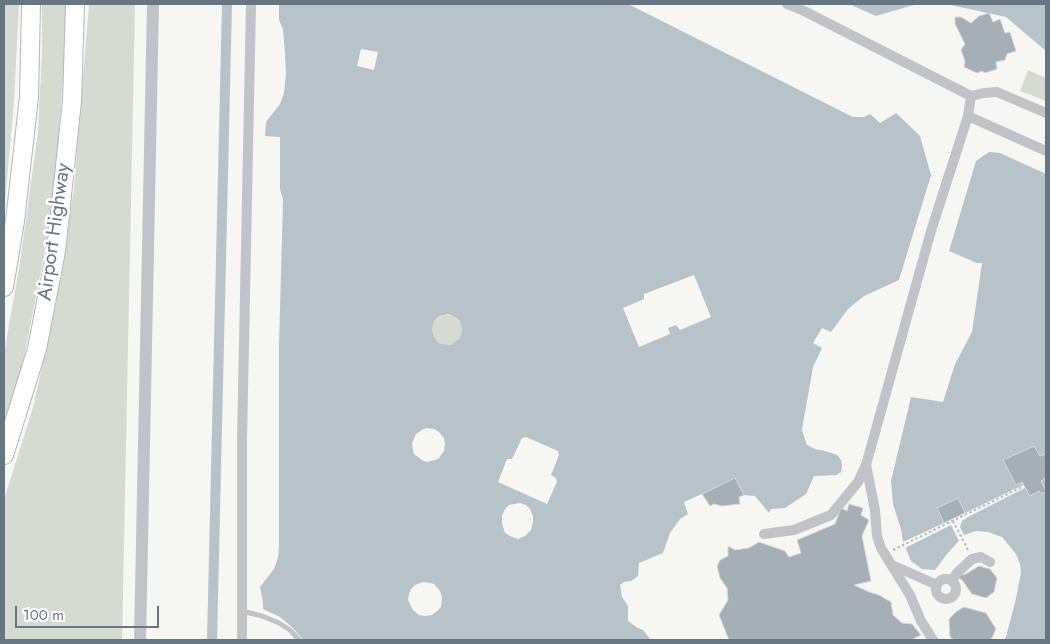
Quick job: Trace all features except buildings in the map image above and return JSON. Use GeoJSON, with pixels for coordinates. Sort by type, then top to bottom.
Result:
{"type":"FeatureCollection","features":[{"type":"Feature","properties":{"kind":"highway","name":"Airport Highway"},"geometry":{"type":"LineString","coordinates":[[4,287],[15,221],[29,97],[31,4]]}},
{"type":"Feature","properties":{"kind":"highway","name":"Airport Highway"},"geometry":{"type":"LineString","coordinates":[[4,455],[36,349],[56,251],[72,101],[75,4]]}},
{"type":"Feature","properties":{"kind":"street"},"geometry":{"type":"LineString","coordinates":[[140,640],[152,4]]}},
{"type":"Feature","properties":{"kind":"street"},"geometry":{"type":"LineString","coordinates":[[242,640],[242,440],[251,4]]}},
{"type":"Feature","properties":{"kind":"street"},"geometry":{"type":"LineString","coordinates":[[787,4],[971,96],[997,92],[1046,113]]}},
{"type":"Feature","properties":{"kind":"street"},"geometry":{"type":"LineString","coordinates":[[764,534],[794,530],[831,515],[858,482],[866,465],[930,231],[968,116],[971,96]]}},
{"type":"Feature","properties":{"kind":"street"},"geometry":{"type":"LineString","coordinates":[[968,116],[1046,151]]}},
{"type":"Feature","properties":{"kind":"street"},"geometry":{"type":"LineString","coordinates":[[866,465],[876,510],[877,536],[881,548],[910,595],[921,621],[933,640]]}},
{"type":"Feature","properties":{"kind":"street"},"geometry":{"type":"LineString","coordinates":[[952,580],[972,559],[981,558],[990,562]]}},
{"type":"Feature","properties":{"kind":"street"},"geometry":{"type":"LineString","coordinates":[[891,564],[936,585]]}},
{"type":"Feature","properties":{"kind":"street"},"geometry":{"type":"LineString","coordinates":[[936,585],[944,579],[952,580]]}},
{"type":"Feature","properties":{"kind":"street"},"geometry":{"type":"LineString","coordinates":[[936,585],[936,592],[940,598],[948,600],[955,595],[956,587],[952,580]]}},
{"type":"Feature","properties":{"kind":"lane"},"geometry":{"type":"LineString","coordinates":[[242,611],[279,623],[290,630],[299,640]]}},
{"type":"Feature","properties":{"kind":"path"},"geometry":{"type":"LineString","coordinates":[[884,555],[1022,487]]}},
{"type":"Feature","properties":{"kind":"path"},"geometry":{"type":"LineString","coordinates":[[515,503],[520,492]]}},
{"type":"Feature","properties":{"kind":"path"},"geometry":{"type":"LineString","coordinates":[[954,521],[972,559]]}},
{"type":"Feature","properties":{"kind":"shaded area"},"geometry":{"type":"Polygon","coordinates":[[[4,4],[19,4],[14,102],[4,214],[4,4]]]}},
{"type":"Feature","properties":{"kind":"shaded area"},"geometry":{"type":"Polygon","coordinates":[[[42,4],[68,4],[57,165],[46,245],[21,374],[4,436],[4,353],[20,263],[38,132],[42,4]]]}},
{"type":"Feature","properties":{"kind":"shaded area"},"geometry":{"type":"Polygon","coordinates":[[[89,4],[135,4],[122,640],[4,640],[4,500],[34,404],[54,311],[74,188],[89,4]]]}},
{"type":"Feature","properties":{"kind":"shaded area"},"geometry":{"type":"Polygon","coordinates":[[[279,4],[628,4],[853,117],[864,117],[870,114],[880,123],[896,113],[920,136],[931,175],[899,280],[864,296],[848,309],[831,332],[822,328],[813,343],[822,348],[813,367],[802,429],[807,445],[837,455],[841,460],[841,472],[836,475],[814,476],[806,494],[785,508],[771,509],[769,513],[755,496],[744,495],[735,479],[684,502],[688,514],[680,519],[670,533],[663,553],[639,563],[638,576],[620,585],[622,597],[628,606],[628,621],[643,630],[651,640],[303,640],[280,617],[263,609],[260,587],[274,569],[278,558],[279,546],[279,346],[283,200],[280,189],[280,137],[265,136],[266,122],[280,104],[284,93],[286,74],[285,53],[283,29],[279,20],[279,4]],[[361,49],[357,66],[374,70],[378,52],[361,49]],[[694,275],[644,294],[644,299],[623,308],[639,347],[670,334],[668,328],[676,325],[680,330],[711,317],[694,275]],[[448,314],[436,319],[432,330],[434,337],[439,343],[450,345],[459,339],[462,329],[458,319],[448,314]],[[426,428],[416,434],[412,443],[414,454],[427,462],[439,458],[444,451],[445,444],[444,438],[439,432],[426,428]],[[526,437],[522,438],[512,459],[507,459],[498,482],[547,504],[557,482],[556,478],[551,475],[559,455],[558,451],[526,437]],[[520,503],[509,505],[505,509],[502,523],[505,533],[518,539],[525,536],[531,530],[533,522],[530,509],[520,503]],[[423,582],[411,589],[408,600],[413,610],[419,615],[432,615],[441,607],[442,597],[434,584],[423,582]]]}},
{"type":"Feature","properties":{"kind":"shaded area"},"geometry":{"type":"Polygon","coordinates":[[[849,4],[917,4],[876,16],[849,4]]]}},
{"type":"Feature","properties":{"kind":"shaded area"},"geometry":{"type":"Polygon","coordinates":[[[946,4],[1046,4],[1046,51],[1006,17],[946,4]]]}},
{"type":"Feature","properties":{"kind":"shaded area"},"geometry":{"type":"Polygon","coordinates":[[[1028,70],[1046,78],[1046,101],[1020,91],[1028,70]]]}},
{"type":"Feature","properties":{"kind":"shaded area"},"geometry":{"type":"Polygon","coordinates":[[[989,152],[1000,153],[1046,174],[1046,640],[1005,640],[1021,573],[1016,554],[1002,537],[988,532],[976,531],[964,535],[935,570],[922,569],[911,561],[903,542],[893,504],[891,481],[911,397],[943,402],[955,364],[972,332],[982,263],[977,263],[949,251],[976,161],[989,152]]]}},
{"type":"Feature","properties":{"kind":"shaded area"},"geometry":{"type":"Polygon","coordinates":[[[447,315],[458,319],[462,330],[458,341],[447,345],[436,341],[432,330],[436,319],[447,315]]]}},
{"type":"Feature","properties":{"kind":"pier"},"geometry":{"type":"Polygon","coordinates":[[[1034,446],[1040,456],[1046,454],[1046,478],[1041,481],[1046,491],[1041,494],[1038,491],[1030,496],[1025,488],[968,517],[962,521],[960,527],[964,535],[959,541],[951,525],[905,548],[903,542],[944,523],[937,508],[958,498],[965,513],[1023,485],[1022,483],[1016,485],[1003,460],[1034,446]]]}},
{"type":"Feature","properties":{"kind":"waterway"},"geometry":{"type":"LineString","coordinates":[[212,640],[227,4]]}}]}
